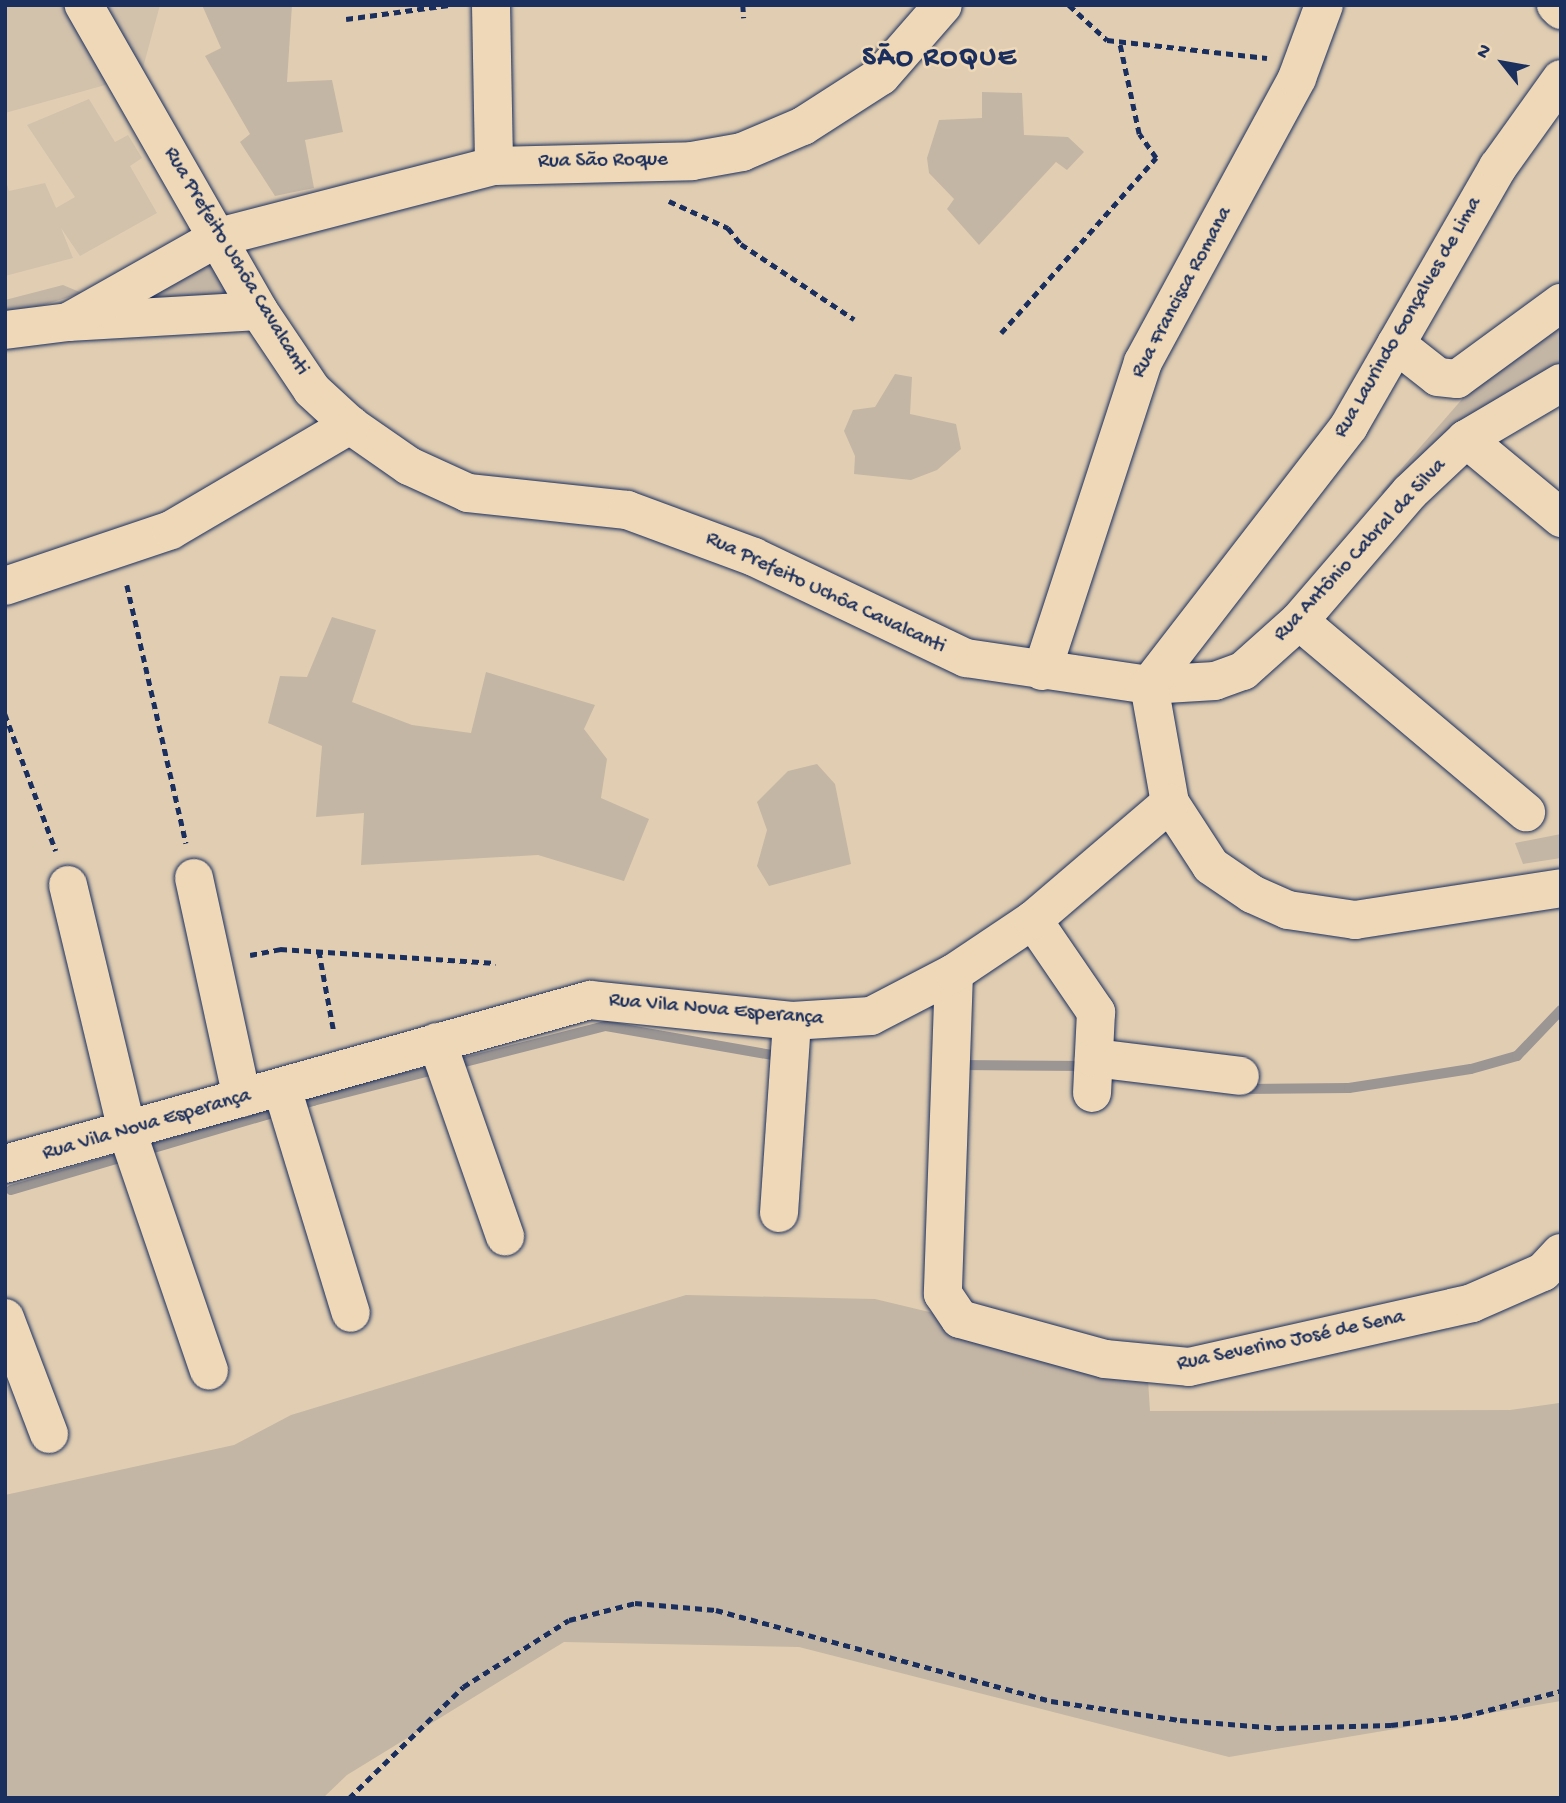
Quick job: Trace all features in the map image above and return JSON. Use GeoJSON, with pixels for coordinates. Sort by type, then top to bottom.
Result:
{"type":"FeatureCollection","features":[{"type":"Feature","properties":{"kind":"street","name":"Rua Prefeito Uchôa Cavalcanti"},"geometry":{"type":"LineString","coordinates":[[84,5],[259,311],[312,390],[350,425],[409,466],[468,493],[626,510],[754,557],[966,658],[1149,685]]}},
{"type":"Feature","properties":{"kind":"street"},"geometry":{"type":"LineString","coordinates":[[491,5],[494,166]]}},
{"type":"Feature","properties":{"kind":"street","name":"Rua São Roque"},"geometry":{"type":"LineString","coordinates":[[68,322],[219,237],[494,166],[643,161],[742,152],[803,126],[880,76],[943,5]]}},
{"type":"Feature","properties":{"kind":"street","name":"Rua Francisca Romana"},"geometry":{"type":"LineString","coordinates":[[1042,671],[1143,362],[1302,63],[1324,5]]}},
{"type":"Feature","properties":{"kind":"street"},"geometry":{"type":"LineString","coordinates":[[1556,5],[1561,10]]}},
{"type":"Feature","properties":{"kind":"street","name":"Rua Laurindo Gonçalves de Lima"},"geometry":{"type":"LineString","coordinates":[[1149,685],[1349,426],[1498,167],[1561,79]]}},
{"type":"Feature","properties":{"kind":"street"},"geometry":{"type":"LineString","coordinates":[[1396,344],[1438,377],[1457,379],[1561,303]]}},
{"type":"Feature","properties":{"kind":"street"},"geometry":{"type":"LineString","coordinates":[[5,330],[68,322],[259,311]]}},
{"type":"Feature","properties":{"kind":"street","name":"Rua Antônio Cabral da Silva"},"geometry":{"type":"LineString","coordinates":[[1149,685],[1231,678],[1299,621],[1410,492],[1466,439],[1561,383]]}},
{"type":"Feature","properties":{"kind":"street"},"geometry":{"type":"LineString","coordinates":[[5,586],[171,530],[350,425]]}},
{"type":"Feature","properties":{"kind":"street"},"geometry":{"type":"LineString","coordinates":[[1466,439],[1561,518]]}},
{"type":"Feature","properties":{"kind":"street"},"geometry":{"type":"LineString","coordinates":[[1299,621],[1526,812]]}},
{"type":"Feature","properties":{"kind":"street"},"geometry":{"type":"LineString","coordinates":[[1149,685],[1170,803],[1211,866],[1288,910],[1355,920],[1561,888]]}},
{"type":"Feature","properties":{"kind":"street","name":"Rua Vila Nova Esperança"},"geometry":{"type":"LineString","coordinates":[[5,1164],[128,1134],[436,1042],[615,998],[792,1021],[871,1016],[954,973],[1033,920],[1170,803]]}},
{"type":"Feature","properties":{"kind":"street"},"geometry":{"type":"LineString","coordinates":[[194,878],[215,961],[242,1098]]}},
{"type":"Feature","properties":{"kind":"street"},"geometry":{"type":"LineString","coordinates":[[68,885],[128,1134],[209,1371]]}},
{"type":"Feature","properties":{"kind":"street"},"geometry":{"type":"LineString","coordinates":[[1033,920],[1096,1012],[1093,1075],[1240,1076]]}},
{"type":"Feature","properties":{"kind":"street","name":"Rua Severino José de Sena"},"geometry":{"type":"LineString","coordinates":[[954,973],[943,1294],[952,1313],[972,1324],[1137,1366],[1188,1367],[1472,1303],[1543,1272],[1561,1253]]}},
{"type":"Feature","properties":{"kind":"street"},"geometry":{"type":"LineString","coordinates":[[779,1213],[792,1021]]}},
{"type":"Feature","properties":{"kind":"street"},"geometry":{"type":"LineString","coordinates":[[436,1042],[505,1236]]}},
{"type":"Feature","properties":{"kind":"street"},"geometry":{"type":"LineString","coordinates":[[282,1088],[351,1313]]}},
{"type":"Feature","properties":{"kind":"street"},"geometry":{"type":"LineString","coordinates":[[5,1318],[49,1434]]}},
{"type":"Feature","properties":{"kind":"path"},"geometry":{"type":"LineString","coordinates":[[346,19],[449,5]]}},
{"type":"Feature","properties":{"kind":"path"},"geometry":{"type":"LineString","coordinates":[[743,5],[744,18]]}},
{"type":"Feature","properties":{"kind":"path"},"geometry":{"type":"LineString","coordinates":[[1069,5],[1107,40],[1302,63]]}},
{"type":"Feature","properties":{"kind":"path"},"geometry":{"type":"LineString","coordinates":[[1001,333],[1156,158],[1139,134],[1119,41]]}},
{"type":"Feature","properties":{"kind":"path"},"geometry":{"type":"LineString","coordinates":[[643,161],[644,191],[728,228],[741,244],[854,319]]}},
{"type":"Feature","properties":{"kind":"path"},"geometry":{"type":"LineString","coordinates":[[118,550],[194,878]]}},
{"type":"Feature","properties":{"kind":"path"},"geometry":{"type":"LineString","coordinates":[[5,714],[68,885]]}},
{"type":"Feature","properties":{"kind":"path"},"geometry":{"type":"LineString","coordinates":[[215,961],[280,949],[496,962]]}},
{"type":"Feature","properties":{"kind":"path"},"geometry":{"type":"LineString","coordinates":[[319,951],[341,1071]]}},
{"type":"Feature","properties":{"kind":"path"},"geometry":{"type":"LineString","coordinates":[[349,1798],[463,1687],[569,1620],[635,1603],[716,1610],[1051,1701],[1180,1720],[1277,1728],[1391,1725],[1465,1716],[1561,1691]]}},
{"type":"Feature","properties":{"kind":"shaded area"},"geometry":{"type":"Polygon","coordinates":[[[5,5],[160,5],[141,75],[5,113],[5,5]]]}},
{"type":"Feature","properties":{"kind":"shaded area"},"geometry":{"type":"Polygon","coordinates":[[[202,5],[292,5],[287,82],[332,80],[343,132],[305,140],[314,188],[275,196],[240,142],[250,134],[205,56],[221,48],[202,5]]]}},
{"type":"Feature","properties":{"kind":"shaded area"},"geometry":{"type":"Polygon","coordinates":[[[982,92],[1022,93],[1024,135],[1068,137],[1084,152],[1067,170],[1056,162],[979,245],[947,209],[954,199],[929,173],[927,158],[939,120],[982,118],[982,92]]]}},
{"type":"Feature","properties":{"kind":"shaded area"},"geometry":{"type":"Polygon","coordinates":[[[89,99],[115,142],[128,135],[142,158],[130,166],[157,213],[80,256],[61,228],[73,258],[5,276],[5,178],[9,191],[45,183],[56,208],[75,197],[27,125],[89,99]]]}},
{"type":"Feature","properties":{"kind":"shaded area"},"geometry":{"type":"Polygon","coordinates":[[[215,251],[239,300],[142,301],[215,251]]]}},
{"type":"Feature","properties":{"kind":"shaded area"},"geometry":{"type":"Polygon","coordinates":[[[63,285],[82,293],[5,317],[5,300],[63,285]]]}},
{"type":"Feature","properties":{"kind":"shaded area"},"geometry":{"type":"Polygon","coordinates":[[[1561,319],[1561,375],[1387,497],[1381,492],[1471,389],[1561,319]]]}},
{"type":"Feature","properties":{"kind":"shaded area"},"geometry":{"type":"Polygon","coordinates":[[[895,374],[912,377],[910,414],[956,424],[961,449],[937,470],[911,480],[854,474],[855,456],[844,431],[853,410],[875,407],[895,374]]]}},
{"type":"Feature","properties":{"kind":"shaded area"},"geometry":{"type":"Polygon","coordinates":[[[332,617],[376,630],[352,702],[412,725],[471,733],[486,672],[595,705],[584,729],[607,759],[601,798],[649,819],[624,881],[538,855],[361,865],[364,813],[316,817],[322,746],[268,723],[280,676],[307,677],[332,617]]]}},
{"type":"Feature","properties":{"kind":"shaded area"},"geometry":{"type":"Polygon","coordinates":[[[817,764],[835,784],[851,864],[769,886],[757,866],[767,830],[757,802],[788,771],[817,764]]]}},
{"type":"Feature","properties":{"kind":"shaded area"},"geometry":{"type":"Polygon","coordinates":[[[1561,834],[1561,858],[1523,864],[1515,843],[1561,834]]]}},
{"type":"Feature","properties":{"kind":"shaded area"},"geometry":{"type":"Polygon","coordinates":[[[686,1295],[875,1299],[1147,1364],[1150,1411],[1510,1410],[1559,1403],[1561,1394],[1561,1701],[1229,1757],[799,1647],[564,1642],[347,1775],[323,1798],[5,1798],[5,1495],[234,1445],[291,1415],[686,1295]]]}},
{"type":"Feature","properties":{"kind":"waterway"},"geometry":{"type":"LineString","coordinates":[[1237,1089],[1349,1088],[1471,1069],[1517,1056],[1561,1010]]}},
{"type":"Feature","properties":{"kind":"waterway"},"geometry":{"type":"LineString","coordinates":[[11,1190],[313,1101],[606,1026],[778,1056]]}},
{"type":"Feature","properties":{"kind":"waterway"},"geometry":{"type":"LineString","coordinates":[[960,1065],[1087,1066]]}},
{"type":"Feature","properties":{"kind":"district","name":"SÃO ROQUE"},"geometry":{"type":"Point","coordinates":[940,59]}}]}
